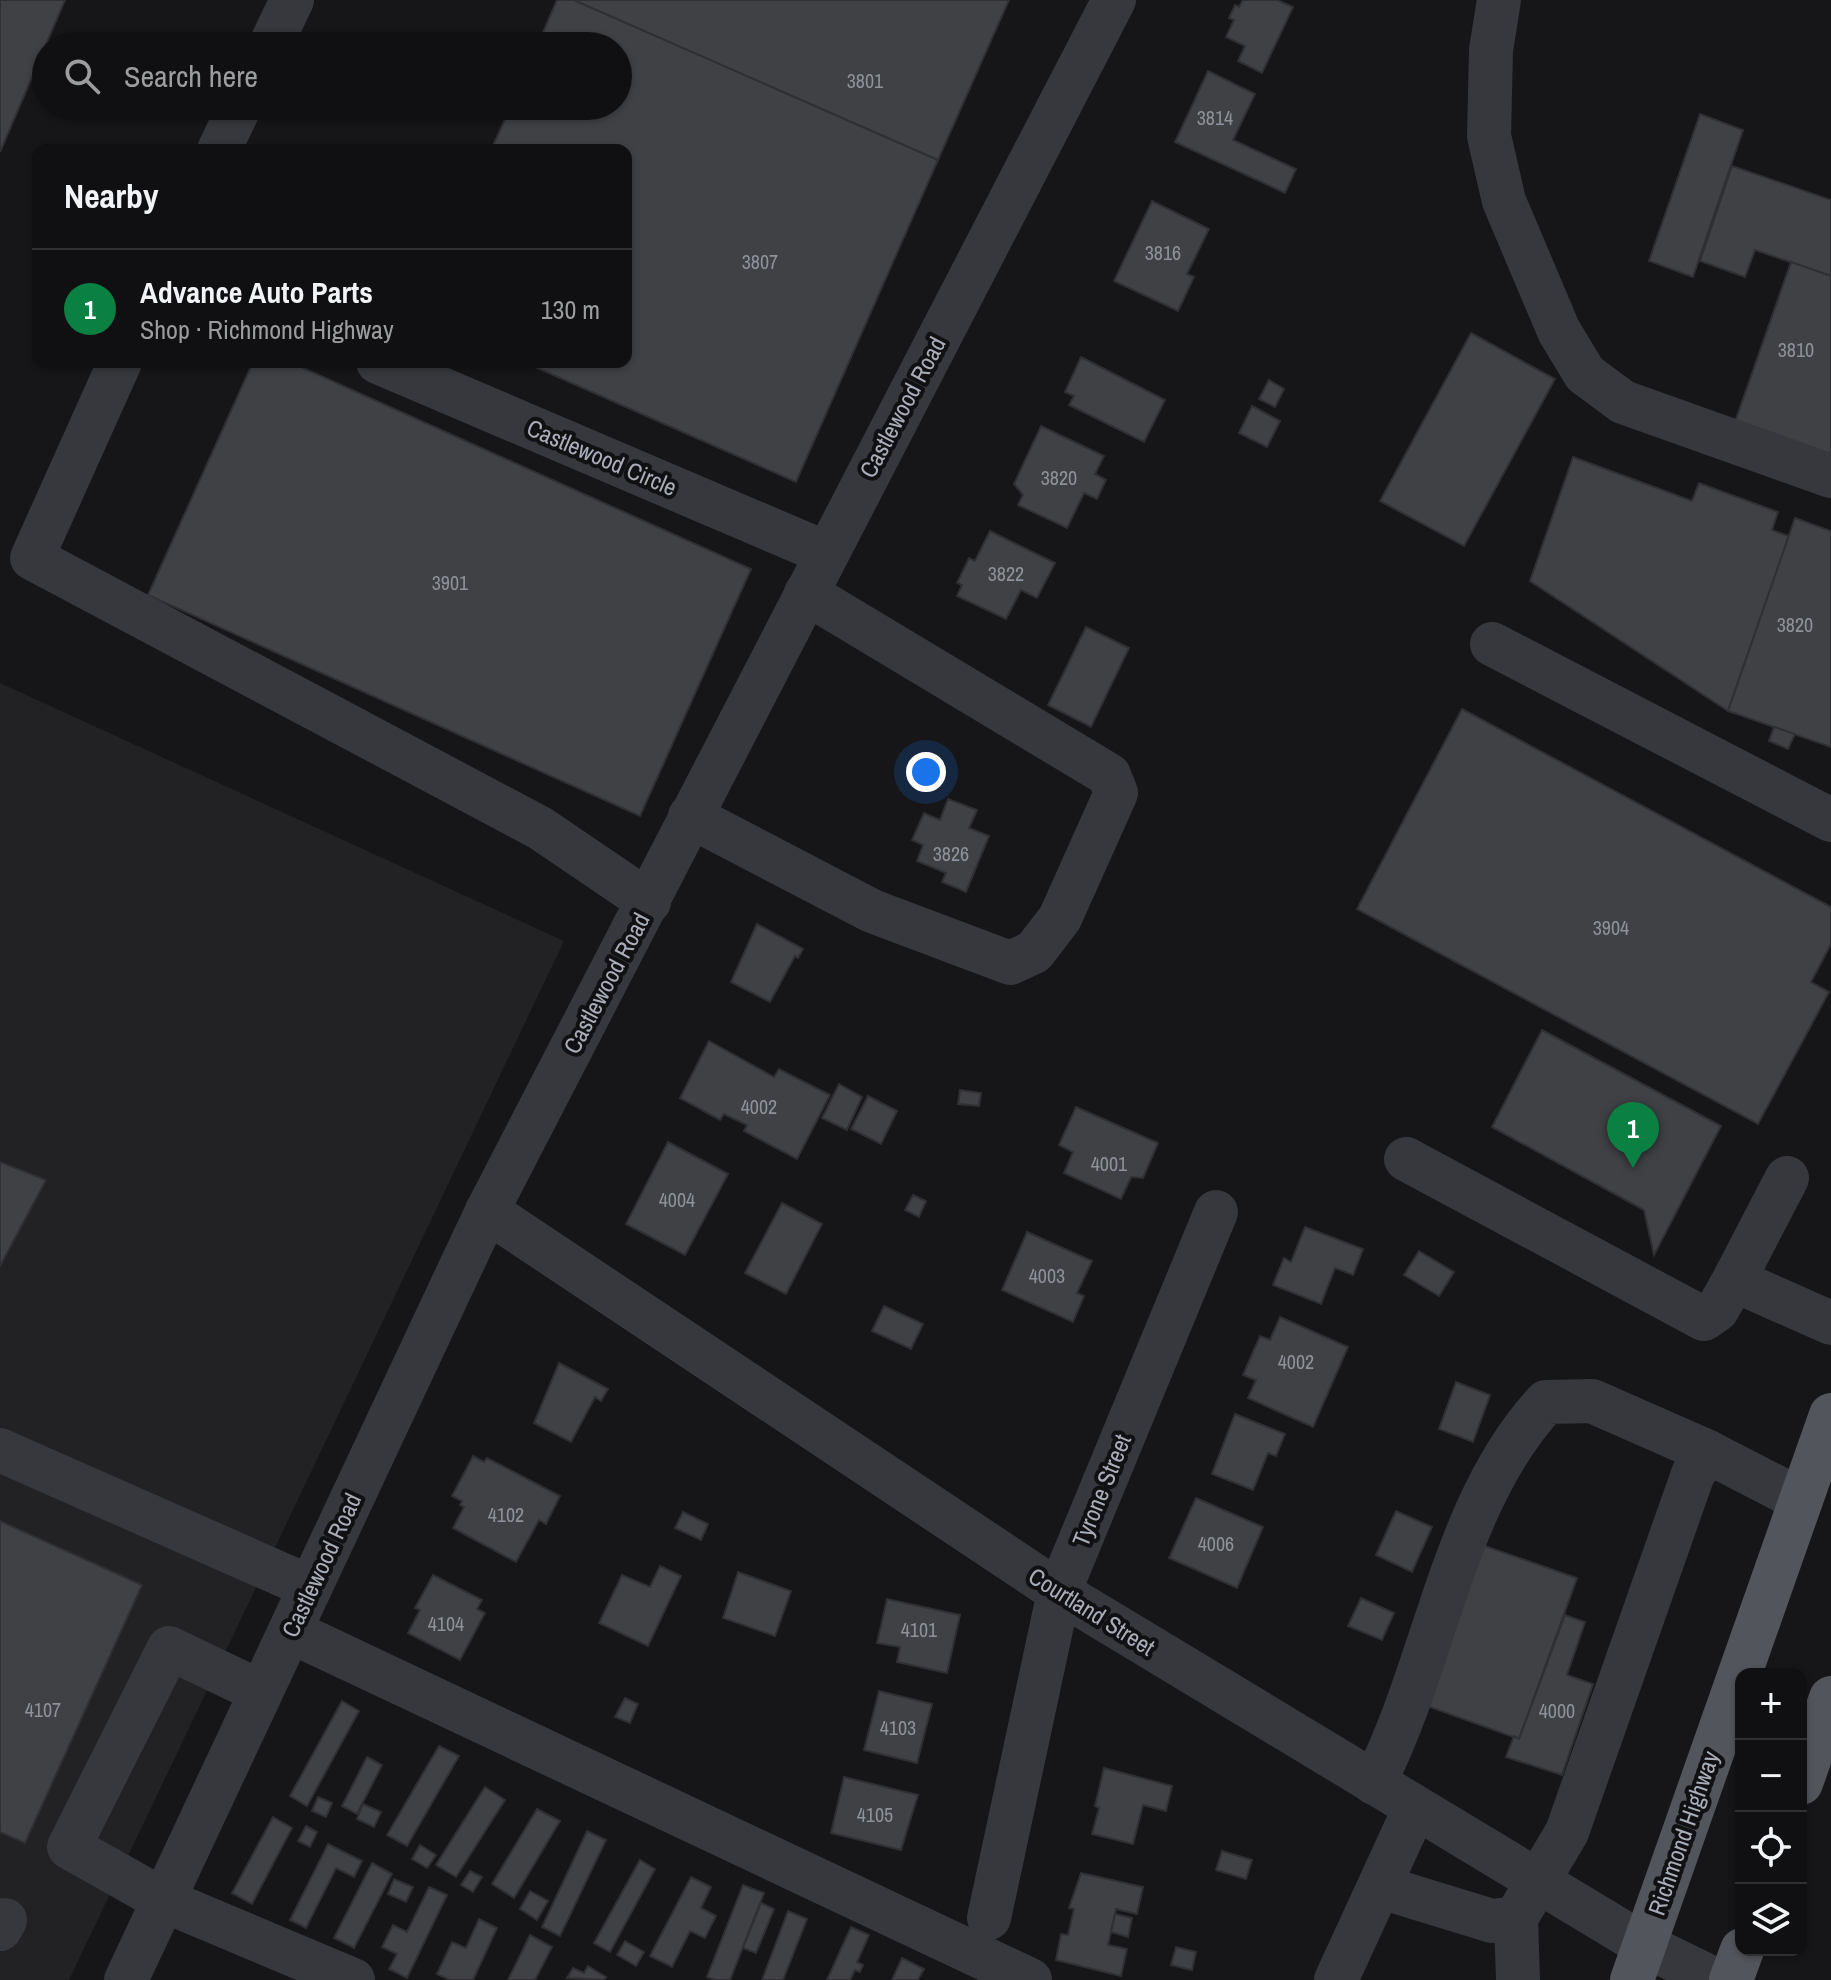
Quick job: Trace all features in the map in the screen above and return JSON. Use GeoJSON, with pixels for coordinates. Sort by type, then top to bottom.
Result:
{"type":"FeatureCollection","features":[{"type":"Feature","properties":{"kind":"main road","name":"Richmond Highway"},"geometry":{"type":"LineString","coordinates":[[1638,1963],[1831,1415]]}},
{"type":"Feature","properties":{"kind":"main road"},"geometry":{"type":"LineString","coordinates":[[1807,1767],[1829,1707]]}},
{"type":"Feature","properties":{"kind":"main road"},"geometry":{"type":"LineString","coordinates":[[1731,1980],[1740,1956]]}},
{"type":"Feature","properties":{"kind":"street"},"geometry":{"type":"LineString","coordinates":[[277,32],[292,0]]}},
{"type":"Feature","properties":{"kind":"street","name":"Castlewood Road"},"geometry":{"type":"LineString","coordinates":[[126,1980],[487,1211],[1114,0]]}},
{"type":"Feature","properties":{"kind":"street"},"geometry":{"type":"LineString","coordinates":[[1499,0],[1491,50],[1489,136],[1504,201],[1559,331],[1585,374],[1623,402],[1831,476]]}},
{"type":"Feature","properties":{"kind":"street"},"geometry":{"type":"LineString","coordinates":[[222,144],[233,120]]}},
{"type":"Feature","properties":{"kind":"street"},"geometry":{"type":"LineString","coordinates":[[117,368],[32,558],[540,828],[649,902]]}},
{"type":"Feature","properties":{"kind":"street","name":"Castlewood Circle"},"geometry":{"type":"LineString","coordinates":[[392,368],[826,553]]}},
{"type":"Feature","properties":{"kind":"street"},"geometry":{"type":"LineString","coordinates":[[690,816],[872,911],[1010,963],[1034,952],[1060,918],[1116,793],[1109,775],[806,593]]}},
{"type":"Feature","properties":{"kind":"street"},"geometry":{"type":"LineString","coordinates":[[1492,644],[1831,820]]}},
{"type":"Feature","properties":{"kind":"street"},"geometry":{"type":"LineString","coordinates":[[1406,1159],[1704,1319],[1717,1310],[1787,1178]]}},
{"type":"Feature","properties":{"kind":"street","name":"Courtland Street"},"geometry":{"type":"LineString","coordinates":[[487,1211],[1059,1592],[1415,1808],[1527,1900],[1638,1963],[1716,1980]]}},
{"type":"Feature","properties":{"kind":"street","name":"Tyrone Street"},"geometry":{"type":"LineString","coordinates":[[989,1918],[1059,1592],[1216,1212]]}},
{"type":"Feature","properties":{"kind":"street"},"geometry":{"type":"LineString","coordinates":[[1734,1280],[1831,1323]]}},
{"type":"Feature","properties":{"kind":"street"},"geometry":{"type":"LineString","coordinates":[[1374,1783],[1400,1732],[1473,1518],[1524,1425],[1546,1402],[1592,1401],[1708,1452],[1801,1500]]}},
{"type":"Feature","properties":{"kind":"street"},"geometry":{"type":"LineString","coordinates":[[0,1450],[310,1587]]}},
{"type":"Feature","properties":{"kind":"street"},"geometry":{"type":"LineString","coordinates":[[1518,1980],[1527,1900],[1567,1832],[1677,1513],[1693,1474],[1708,1452]]}},
{"type":"Feature","properties":{"kind":"street"},"geometry":{"type":"LineString","coordinates":[[290,1631],[1030,1980]]}},
{"type":"Feature","properties":{"kind":"street"},"geometry":{"type":"LineString","coordinates":[[261,1692],[169,1648],[69,1847],[163,1900],[353,1980]]}},
{"type":"Feature","properties":{"kind":"street"},"geometry":{"type":"LineString","coordinates":[[1336,1980],[1415,1808]]}},
{"type":"Feature","properties":{"kind":"street"},"geometry":{"type":"LineString","coordinates":[[1381,1887],[1492,1921],[1527,1900]]}},
{"type":"Feature","properties":{"kind":"shaded area"},"geometry":{"type":"Polygon","coordinates":[[[0,683],[564,941],[69,1980],[0,1980],[0,683]]]}},
{"type":"Feature","properties":{"kind":"building"},"geometry":{"type":"Polygon","coordinates":[[[0,0],[65,0],[51,32],[32,32],[32,77],[0,152],[0,0]]]}},
{"type":"Feature","properties":{"kind":"building"},"geometry":{"type":"Polygon","coordinates":[[[557,0],[574,0],[938,160],[796,482],[538,368],[632,368],[632,144],[494,144],[505,120],[632,120],[632,32],[543,32],[557,0]]]}},
{"type":"Feature","properties":{"kind":"building"},"geometry":{"type":"Polygon","coordinates":[[[574,0],[1009,0],[938,160],[574,0]]]}},
{"type":"Feature","properties":{"kind":"building"},"geometry":{"type":"Polygon","coordinates":[[[1243,0],[1277,0],[1293,7],[1262,73],[1238,61],[1245,46],[1226,37],[1234,20],[1229,18],[1235,5],[1239,7],[1243,0]]]}},
{"type":"Feature","properties":{"kind":"building"},"geometry":{"type":"Polygon","coordinates":[[[1208,71],[1255,94],[1233,140],[1296,169],[1285,193],[1175,142],[1208,71]]]}},
{"type":"Feature","properties":{"kind":"building"},"geometry":{"type":"Polygon","coordinates":[[[1700,114],[1743,130],[1693,277],[1649,261],[1700,114]]]}},
{"type":"Feature","properties":{"kind":"building"},"geometry":{"type":"Polygon","coordinates":[[[1732,166],[1831,200],[1831,276],[1755,250],[1745,277],[1700,261],[1732,166]]]}},
{"type":"Feature","properties":{"kind":"building"},"geometry":{"type":"Polygon","coordinates":[[[1152,201],[1209,229],[1187,274],[1194,277],[1178,311],[1114,281],[1152,201]]]}},
{"type":"Feature","properties":{"kind":"building"},"geometry":{"type":"Polygon","coordinates":[[[1791,262],[1831,276],[1831,456],[1735,422],[1791,262]]]}},
{"type":"Feature","properties":{"kind":"building"},"geometry":{"type":"Polygon","coordinates":[[[1471,333],[1555,379],[1464,546],[1380,501],[1471,333]]]}},
{"type":"Feature","properties":{"kind":"building"},"geometry":{"type":"Polygon","coordinates":[[[1081,357],[1165,400],[1144,442],[1069,405],[1074,396],[1065,392],[1081,357]]]}},
{"type":"Feature","properties":{"kind":"building"},"geometry":{"type":"Polygon","coordinates":[[[250,368],[303,368],[751,569],[640,816],[148,595],[250,368]]]}},
{"type":"Feature","properties":{"kind":"building"},"geometry":{"type":"Polygon","coordinates":[[[1269,380],[1284,389],[1275,407],[1259,399],[1269,380]]]}},
{"type":"Feature","properties":{"kind":"building"},"geometry":{"type":"Polygon","coordinates":[[[1252,406],[1280,421],[1267,447],[1239,433],[1252,406]]]}},
{"type":"Feature","properties":{"kind":"building"},"geometry":{"type":"Polygon","coordinates":[[[1041,426],[1104,456],[1095,474],[1106,480],[1097,499],[1084,493],[1067,528],[1018,505],[1023,495],[1014,484],[1041,426]]]}},
{"type":"Feature","properties":{"kind":"building"},"geometry":{"type":"Polygon","coordinates":[[[1573,457],[1692,501],[1699,483],[1778,512],[1772,530],[1789,536],[1728,711],[1530,581],[1573,457]]]}},
{"type":"Feature","properties":{"kind":"building"},"geometry":{"type":"Polygon","coordinates":[[[1795,518],[1831,531],[1831,747],[1728,711],[1795,518]]]}},
{"type":"Feature","properties":{"kind":"building"},"geometry":{"type":"Polygon","coordinates":[[[990,531],[1055,563],[1037,598],[1021,590],[1006,619],[957,596],[962,585],[957,583],[969,558],[975,561],[990,531]]]}},
{"type":"Feature","properties":{"kind":"building"},"geometry":{"type":"Polygon","coordinates":[[[1086,627],[1129,648],[1091,727],[1048,705],[1086,627]]]}},
{"type":"Feature","properties":{"kind":"building"},"geometry":{"type":"Polygon","coordinates":[[[1462,709],[1831,907],[1831,944],[1811,982],[1829,992],[1758,1124],[1357,909],[1462,709]]]}},
{"type":"Feature","properties":{"kind":"building"},"geometry":{"type":"Polygon","coordinates":[[[1774,727],[1795,734],[1788,749],[1769,741],[1774,727]]]}},
{"type":"Feature","properties":{"kind":"building"},"geometry":{"type":"Polygon","coordinates":[[[948,799],[977,810],[969,828],[989,836],[966,892],[942,882],[946,873],[917,861],[923,845],[912,840],[924,813],[940,820],[948,799]]]}},
{"type":"Feature","properties":{"kind":"building"},"geometry":{"type":"Polygon","coordinates":[[[757,924],[803,949],[798,958],[795,956],[770,1002],[731,982],[757,924]]]}},
{"type":"Feature","properties":{"kind":"building"},"geometry":{"type":"Polygon","coordinates":[[[1542,1030],[1721,1126],[1654,1255],[1644,1210],[1492,1127],[1542,1030]]]}},
{"type":"Feature","properties":{"kind":"building"},"geometry":{"type":"Polygon","coordinates":[[[709,1041],[774,1077],[779,1069],[830,1095],[797,1159],[744,1131],[747,1125],[724,1114],[720,1120],[680,1098],[709,1041]]]}},
{"type":"Feature","properties":{"kind":"building"},"geometry":{"type":"Polygon","coordinates":[[[839,1084],[862,1097],[847,1130],[822,1118],[839,1084]]]}},
{"type":"Feature","properties":{"kind":"building"},"geometry":{"type":"Polygon","coordinates":[[[960,1090],[981,1093],[979,1106],[958,1104],[960,1090]]]}},
{"type":"Feature","properties":{"kind":"building"},"geometry":{"type":"Polygon","coordinates":[[[868,1096],[897,1111],[881,1144],[851,1129],[868,1096]]]}},
{"type":"Feature","properties":{"kind":"building"},"geometry":{"type":"Polygon","coordinates":[[[1076,1107],[1158,1143],[1143,1178],[1131,1177],[1121,1199],[1064,1173],[1073,1152],[1059,1145],[1076,1107]]]}},
{"type":"Feature","properties":{"kind":"building"},"geometry":{"type":"Polygon","coordinates":[[[668,1142],[728,1174],[685,1255],[626,1224],[668,1142]]]}},
{"type":"Feature","properties":{"kind":"building"},"geometry":{"type":"Polygon","coordinates":[[[0,1162],[46,1180],[0,1266],[0,1162]]]}},
{"type":"Feature","properties":{"kind":"building"},"geometry":{"type":"Polygon","coordinates":[[[913,1195],[926,1201],[919,1217],[905,1210],[913,1195]]]}},
{"type":"Feature","properties":{"kind":"building"},"geometry":{"type":"Polygon","coordinates":[[[782,1203],[822,1224],[786,1294],[745,1273],[782,1203]]]}},
{"type":"Feature","properties":{"kind":"building"},"geometry":{"type":"Polygon","coordinates":[[[1305,1227],[1363,1249],[1353,1275],[1335,1268],[1321,1304],[1273,1285],[1284,1258],[1291,1262],[1305,1227]]]}},
{"type":"Feature","properties":{"kind":"building"},"geometry":{"type":"Polygon","coordinates":[[[1027,1232],[1092,1261],[1077,1293],[1084,1296],[1073,1322],[1002,1290],[1027,1232]]]}},
{"type":"Feature","properties":{"kind":"building"},"geometry":{"type":"Polygon","coordinates":[[[1419,1251],[1454,1272],[1439,1296],[1404,1275],[1419,1251]]]}},
{"type":"Feature","properties":{"kind":"building"},"geometry":{"type":"Polygon","coordinates":[[[884,1306],[923,1324],[911,1349],[872,1331],[884,1306]]]}},
{"type":"Feature","properties":{"kind":"building"},"geometry":{"type":"Polygon","coordinates":[[[1280,1317],[1348,1347],[1313,1427],[1248,1398],[1256,1380],[1243,1375],[1260,1336],[1270,1340],[1280,1317]]]}},
{"type":"Feature","properties":{"kind":"building"},"geometry":{"type":"Polygon","coordinates":[[[559,1363],[608,1389],[601,1401],[595,1397],[571,1442],[534,1423],[559,1363]]]}},
{"type":"Feature","properties":{"kind":"building"},"geometry":{"type":"Polygon","coordinates":[[[1456,1382],[1490,1395],[1473,1442],[1439,1429],[1456,1382]]]}},
{"type":"Feature","properties":{"kind":"building"},"geometry":{"type":"Polygon","coordinates":[[[1235,1414],[1285,1434],[1276,1456],[1268,1453],[1253,1490],[1212,1474],[1235,1414]]]}},
{"type":"Feature","properties":{"kind":"building"},"geometry":{"type":"Polygon","coordinates":[[[473,1456],[484,1462],[487,1458],[560,1496],[546,1524],[539,1520],[516,1562],[453,1528],[464,1507],[460,1505],[462,1501],[452,1496],[473,1456]]]}},
{"type":"Feature","properties":{"kind":"building"},"geometry":{"type":"Polygon","coordinates":[[[1196,1498],[1263,1527],[1237,1588],[1169,1558],[1196,1498]]]}},
{"type":"Feature","properties":{"kind":"building"},"geometry":{"type":"Polygon","coordinates":[[[1396,1511],[1432,1527],[1412,1572],[1376,1555],[1396,1511]]]}},
{"type":"Feature","properties":{"kind":"building"},"geometry":{"type":"Polygon","coordinates":[[[683,1512],[708,1524],[701,1540],[675,1528],[683,1512]]]}},
{"type":"Feature","properties":{"kind":"building"},"geometry":{"type":"Polygon","coordinates":[[[0,1521],[142,1585],[25,1843],[0,1832],[0,1521]]]}},
{"type":"Feature","properties":{"kind":"building"},"geometry":{"type":"Polygon","coordinates":[[[1482,1545],[1577,1578],[1519,1739],[1427,1706],[1482,1545]]]}},
{"type":"Feature","properties":{"kind":"building"},"geometry":{"type":"Polygon","coordinates":[[[660,1566],[681,1576],[648,1646],[599,1623],[622,1575],[650,1587],[660,1566]]]}},
{"type":"Feature","properties":{"kind":"building"},"geometry":{"type":"Polygon","coordinates":[[[738,1572],[791,1591],[775,1636],[723,1618],[738,1572]]]}},
{"type":"Feature","properties":{"kind":"building"},"geometry":{"type":"Polygon","coordinates":[[[433,1575],[482,1600],[477,1609],[485,1613],[460,1660],[408,1633],[420,1610],[415,1608],[433,1575]]]}},
{"type":"Feature","properties":{"kind":"building"},"geometry":{"type":"Polygon","coordinates":[[[1361,1598],[1394,1613],[1382,1640],[1348,1626],[1361,1598]]]}},
{"type":"Feature","properties":{"kind":"building"},"geometry":{"type":"Polygon","coordinates":[[[887,1599],[960,1615],[947,1673],[897,1662],[900,1647],[877,1643],[887,1599]]]}},
{"type":"Feature","properties":{"kind":"building"},"geometry":{"type":"Polygon","coordinates":[[[1565,1615],[1585,1622],[1567,1675],[1593,1684],[1562,1775],[1506,1757],[1514,1736],[1519,1739],[1565,1615]]]}},
{"type":"Feature","properties":{"kind":"building"},"geometry":{"type":"Polygon","coordinates":[[[879,1691],[932,1704],[917,1763],[864,1750],[879,1691]]]}},
{"type":"Feature","properties":{"kind":"building"},"geometry":{"type":"Polygon","coordinates":[[[625,1698],[638,1704],[630,1723],[615,1717],[625,1698]]]}},
{"type":"Feature","properties":{"kind":"building"},"geometry":{"type":"Polygon","coordinates":[[[342,1701],[359,1711],[307,1806],[290,1796],[342,1701]]]}},
{"type":"Feature","properties":{"kind":"building"},"geometry":{"type":"Polygon","coordinates":[[[439,1746],[459,1756],[407,1846],[387,1835],[439,1746]]]}},
{"type":"Feature","properties":{"kind":"building"},"geometry":{"type":"Polygon","coordinates":[[[367,1757],[382,1765],[357,1814],[342,1806],[367,1757]]]}},
{"type":"Feature","properties":{"kind":"building"},"geometry":{"type":"Polygon","coordinates":[[[1104,1768],[1172,1786],[1166,1811],[1143,1805],[1133,1844],[1092,1834],[1104,1768]]]}},
{"type":"Feature","properties":{"kind":"building"},"geometry":{"type":"Polygon","coordinates":[[[844,1777],[918,1795],[901,1850],[831,1833],[844,1777]]]}},
{"type":"Feature","properties":{"kind":"building"},"geometry":{"type":"Polygon","coordinates":[[[485,1787],[505,1800],[456,1877],[436,1865],[485,1787]]]}},
{"type":"Feature","properties":{"kind":"building"},"geometry":{"type":"Polygon","coordinates":[[[318,1797],[332,1803],[326,1817],[312,1811],[318,1797]]]}},
{"type":"Feature","properties":{"kind":"building"},"geometry":{"type":"Polygon","coordinates":[[[363,1804],[381,1812],[374,1827],[357,1819],[363,1804]]]}},
{"type":"Feature","properties":{"kind":"building"},"geometry":{"type":"Polygon","coordinates":[[[537,1809],[560,1821],[514,1898],[492,1884],[537,1809]]]}},
{"type":"Feature","properties":{"kind":"building"},"geometry":{"type":"Polygon","coordinates":[[[273,1817],[292,1828],[252,1904],[232,1893],[273,1817]]]}},
{"type":"Feature","properties":{"kind":"building"},"geometry":{"type":"Polygon","coordinates":[[[306,1826],[317,1832],[310,1847],[298,1841],[306,1826]]]}},
{"type":"Feature","properties":{"kind":"building"},"geometry":{"type":"Polygon","coordinates":[[[587,1831],[606,1840],[560,1936],[542,1927],[587,1831]]]}},
{"type":"Feature","properties":{"kind":"building"},"geometry":{"type":"Polygon","coordinates":[[[328,1844],[362,1861],[354,1877],[336,1868],[306,1928],[290,1920],[328,1844]]]}},
{"type":"Feature","properties":{"kind":"building"},"geometry":{"type":"Polygon","coordinates":[[[420,1845],[436,1855],[427,1868],[412,1859],[420,1845]]]}},
{"type":"Feature","properties":{"kind":"building"},"geometry":{"type":"Polygon","coordinates":[[[1222,1851],[1252,1860],[1246,1879],[1216,1870],[1222,1851]]]}},
{"type":"Feature","properties":{"kind":"building"},"geometry":{"type":"Polygon","coordinates":[[[640,1860],[655,1869],[610,1952],[594,1943],[640,1860]]]}},
{"type":"Feature","properties":{"kind":"building"},"geometry":{"type":"Polygon","coordinates":[[[372,1863],[392,1874],[354,1948],[334,1938],[372,1863]]]}},
{"type":"Feature","properties":{"kind":"building"},"geometry":{"type":"Polygon","coordinates":[[[470,1871],[482,1877],[473,1892],[461,1885],[470,1871]]]}},
{"type":"Feature","properties":{"kind":"building"},"geometry":{"type":"Polygon","coordinates":[[[1081,1873],[1143,1887],[1137,1914],[1116,1909],[1108,1945],[1127,1949],[1121,1976],[1056,1960],[1061,1934],[1068,1935],[1074,1909],[1069,1908],[1081,1873]]]}},
{"type":"Feature","properties":{"kind":"building"},"geometry":{"type":"Polygon","coordinates":[[[691,1877],[711,1887],[701,1908],[716,1916],[705,1938],[690,1931],[672,1967],[650,1956],[691,1877]]]}},
{"type":"Feature","properties":{"kind":"building"},"geometry":{"type":"Polygon","coordinates":[[[394,1879],[413,1887],[406,1902],[388,1894],[394,1879]]]}},
{"type":"Feature","properties":{"kind":"building"},"geometry":{"type":"Polygon","coordinates":[[[743,1885],[764,1893],[730,1980],[715,1980],[707,1977],[743,1885]]]}},
{"type":"Feature","properties":{"kind":"building"},"geometry":{"type":"Polygon","coordinates":[[[429,1887],[447,1895],[407,1978],[389,1969],[397,1954],[382,1947],[393,1925],[407,1932],[429,1887]]]}},
{"type":"Feature","properties":{"kind":"building"},"geometry":{"type":"Polygon","coordinates":[[[530,1891],[548,1901],[537,1920],[520,1909],[530,1891]]]}},
{"type":"Feature","properties":{"kind":"building"},"geometry":{"type":"Polygon","coordinates":[[[761,1903],[774,1909],[756,1953],[743,1948],[761,1903]]]}},
{"type":"Feature","properties":{"kind":"building"},"geometry":{"type":"Polygon","coordinates":[[[788,1911],[807,1919],[783,1980],[762,1980],[788,1911]]]}},
{"type":"Feature","properties":{"kind":"building"},"geometry":{"type":"Polygon","coordinates":[[[1115,1914],[1132,1918],[1128,1937],[1111,1932],[1115,1914]]]}},
{"type":"Feature","properties":{"kind":"building"},"geometry":{"type":"Polygon","coordinates":[[[479,1919],[497,1928],[473,1980],[450,1980],[437,1974],[452,1942],[466,1948],[479,1919]]]}},
{"type":"Feature","properties":{"kind":"building"},"geometry":{"type":"Polygon","coordinates":[[[851,1927],[869,1935],[857,1962],[863,1965],[860,1972],[855,1970],[850,1980],[827,1980],[851,1927]]]}},
{"type":"Feature","properties":{"kind":"building"},"geometry":{"type":"Polygon","coordinates":[[[530,1935],[552,1947],[535,1980],[508,1980],[530,1935]]]}},
{"type":"Feature","properties":{"kind":"building"},"geometry":{"type":"Polygon","coordinates":[[[625,1941],[644,1952],[636,1966],[617,1955],[625,1941]]]}},
{"type":"Feature","properties":{"kind":"building"},"geometry":{"type":"Polygon","coordinates":[[[1176,1947],[1196,1952],[1192,1970],[1171,1965],[1176,1947]]]}},
{"type":"Feature","properties":{"kind":"building"},"geometry":{"type":"Polygon","coordinates":[[[902,1958],[924,1969],[918,1980],[892,1980],[902,1958]]]}},
{"type":"Feature","properties":{"kind":"building"},"geometry":{"type":"Polygon","coordinates":[[[588,1966],[606,1977],[604,1980],[567,1978],[573,1968],[584,1973],[588,1966]]]}},
{"type":"Feature","properties":{"kind":"place","name":"Advance Auto Parts"},"geometry":{"type":"Point","coordinates":[1633,1168]}}]}
